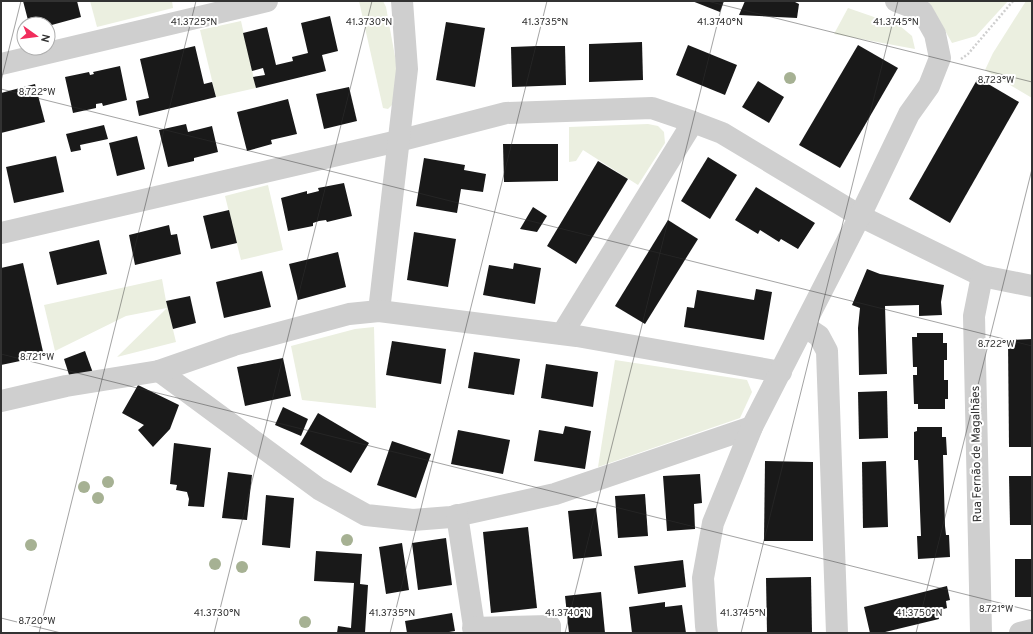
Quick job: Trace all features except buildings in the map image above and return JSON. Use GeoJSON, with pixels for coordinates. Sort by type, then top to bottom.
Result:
{"type":"FeatureCollection","features":[{"type":"Feature","properties":{"kind":"street"},"geometry":{"type":"LineString","coordinates":[[1,64],[267,1]]}},
{"type":"Feature","properties":{"kind":"street"},"geometry":{"type":"LineString","coordinates":[[379,311],[407,69],[402,1]]}},
{"type":"Feature","properties":{"kind":"street"},"geometry":{"type":"LineString","coordinates":[[707,633],[703,578],[713,523],[752,427],[860,216],[909,114],[929,86],[940,58],[935,34],[922,11],[896,1]]}},
{"type":"Feature","properties":{"kind":"street"},"geometry":{"type":"LineString","coordinates":[[1,233],[398,141],[506,112],[652,108],[722,133],[860,216],[982,276],[1032,286]]}},
{"type":"Feature","properties":{"kind":"street"},"geometry":{"type":"LineString","coordinates":[[562,334],[693,122]]}},
{"type":"Feature","properties":{"kind":"street","name":"Rua Fernão de Magalhães"},"geometry":{"type":"LineString","coordinates":[[981,633],[974,316],[982,276]]}},
{"type":"Feature","properties":{"kind":"street"},"geometry":{"type":"LineString","coordinates":[[1,401],[66,386],[159,371],[234,345],[349,314],[379,311],[577,336],[781,372]]}},
{"type":"Feature","properties":{"kind":"street"},"geometry":{"type":"LineString","coordinates":[[804,326],[819,336],[827,351],[837,633]]}},
{"type":"Feature","properties":{"kind":"street"},"geometry":{"type":"LineString","coordinates":[[159,371],[319,488],[366,515],[413,520],[457,515],[555,494],[752,427]]}},
{"type":"Feature","properties":{"kind":"street"},"geometry":{"type":"LineString","coordinates":[[457,515],[474,630],[550,626],[550,633]]}},
{"type":"Feature","properties":{"kind":"street"},"geometry":{"type":"LineString","coordinates":[[1020,633],[1032,630]]}},
{"type":"Feature","properties":{"kind":"path"},"geometry":{"type":"LineString","coordinates":[[956,63],[968,54],[1013,1]]}},
{"type":"Feature","properties":{"kind":"shaded area"},"geometry":{"type":"Polygon","coordinates":[[[90,1],[172,1],[173,8],[97,27],[90,1]]]}},
{"type":"Feature","properties":{"kind":"shaded area"},"geometry":{"type":"Polygon","coordinates":[[[359,1],[383,1],[386,7],[398,73],[392,105],[388,109],[383,108],[359,1]]]}},
{"type":"Feature","properties":{"kind":"shaded area"},"geometry":{"type":"Polygon","coordinates":[[[927,1],[1008,1],[976,36],[952,43],[929,2],[927,1]]]}},
{"type":"Feature","properties":{"kind":"shaded area"},"geometry":{"type":"Polygon","coordinates":[[[1026,1],[1032,1],[1032,98],[985,70],[993,53],[1026,1]]]}},
{"type":"Feature","properties":{"kind":"shaded area"},"geometry":{"type":"Polygon","coordinates":[[[848,8],[900,26],[912,36],[915,49],[834,34],[848,8]]]}},
{"type":"Feature","properties":{"kind":"shaded area"},"geometry":{"type":"Polygon","coordinates":[[[241,21],[256,88],[216,97],[200,30],[241,21]]]}},
{"type":"Feature","properties":{"kind":"shaded area"},"geometry":{"type":"Polygon","coordinates":[[[648,124],[658,126],[664,132],[665,143],[638,185],[583,150],[576,161],[569,162],[569,127],[648,124]]]}},
{"type":"Feature","properties":{"kind":"shaded area"},"geometry":{"type":"Polygon","coordinates":[[[268,185],[283,250],[241,260],[225,196],[268,185]]]}},
{"type":"Feature","properties":{"kind":"shaded area"},"geometry":{"type":"Polygon","coordinates":[[[162,279],[176,342],[117,357],[167,308],[126,316],[55,351],[44,305],[162,279]]]}},
{"type":"Feature","properties":{"kind":"shaded area"},"geometry":{"type":"Polygon","coordinates":[[[374,327],[376,408],[302,400],[291,346],[355,329],[374,327]]]}},
{"type":"Feature","properties":{"kind":"shaded area"},"geometry":{"type":"Polygon","coordinates":[[[615,360],[747,380],[752,392],[740,418],[598,467],[615,360]]]}}]}
